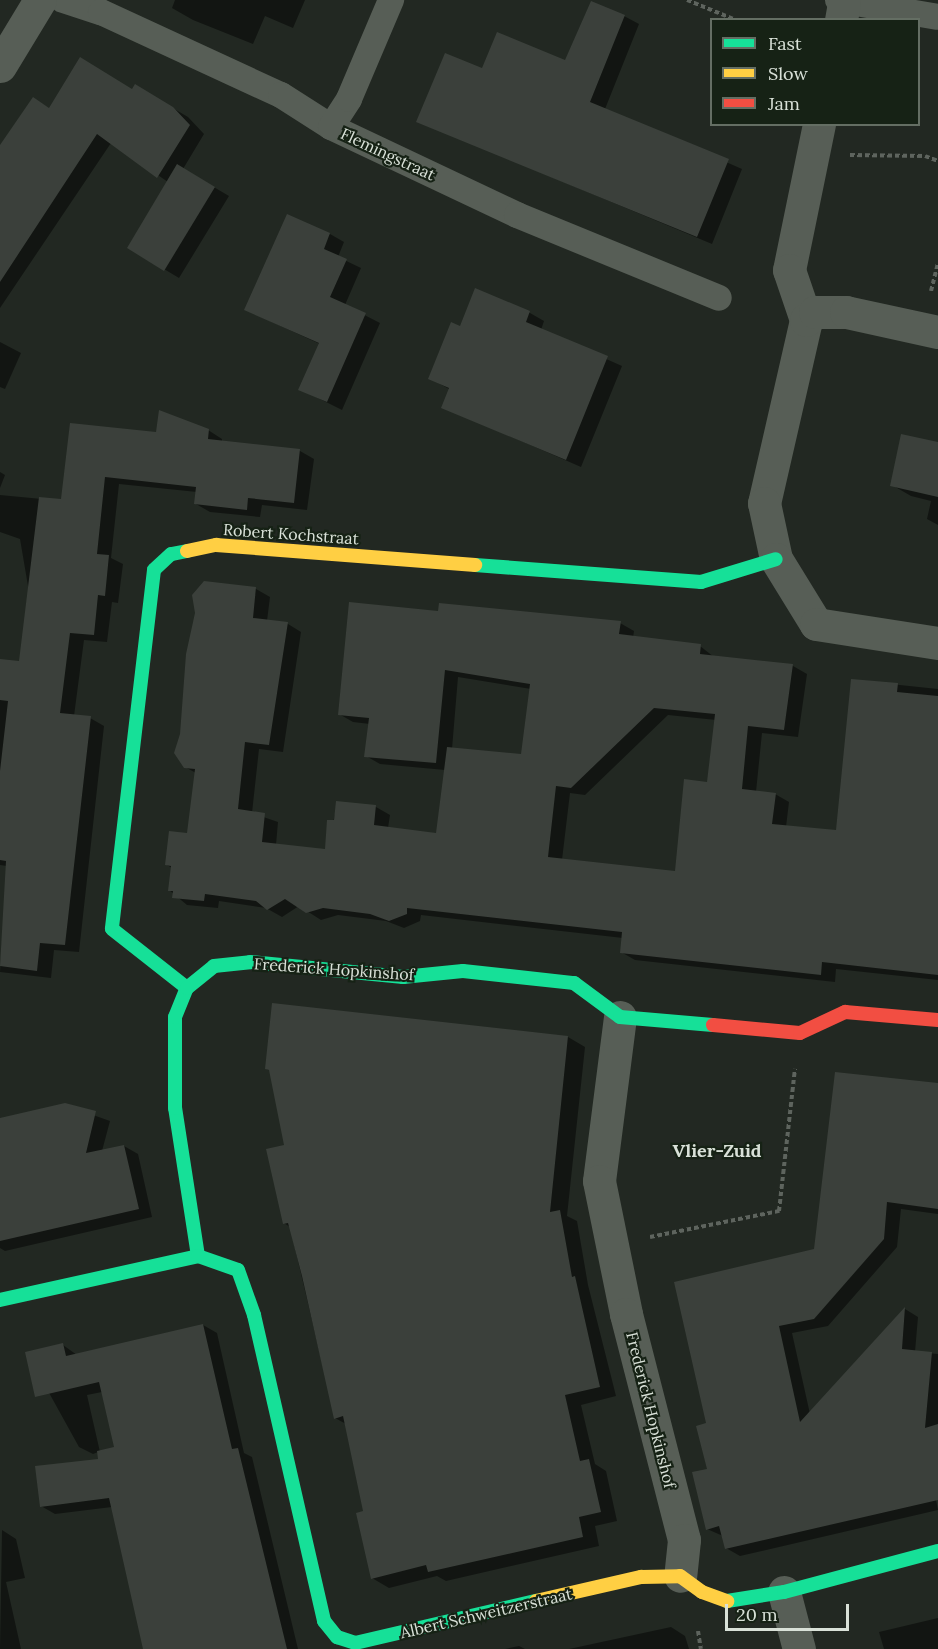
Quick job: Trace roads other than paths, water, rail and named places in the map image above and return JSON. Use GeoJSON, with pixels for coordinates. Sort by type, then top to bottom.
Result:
{"type":"FeatureCollection","features":[{"type":"Feature","properties":{"kind":"street"},"geometry":{"type":"LineString","coordinates":[[0,66],[40,0]]}},
{"type":"Feature","properties":{"kind":"street"},"geometry":{"type":"LineString","coordinates":[[816,137],[789,270],[806,320],[764,503],[776,559],[816,624],[938,643]]}},
{"type":"Feature","properties":{"kind":"street"},"geometry":{"type":"LineString","coordinates":[[806,320],[815,312],[846,312],[938,332]]}},
{"type":"Feature","properties":{"kind":"street","name":"Robert Kochstraat"},"geometry":{"type":"LineString","coordinates":[[187,988],[112,929],[154,570],[171,554],[216,544],[701,582],[776,559]]}},
{"type":"Feature","properties":{"kind":"street","name":"Frederick Hopkinshof"},"geometry":{"type":"LineString","coordinates":[[187,988],[214,966],[250,962],[403,977],[463,971],[574,983],[620,1017],[598,1181],[614,1245],[626,1314],[684,1540],[680,1576]]}},
{"type":"Feature","properties":{"kind":"street"},"geometry":{"type":"LineString","coordinates":[[0,1300],[198,1256],[175,1108],[175,1017],[187,988]]}},
{"type":"Feature","properties":{"kind":"street"},"geometry":{"type":"LineString","coordinates":[[620,1017],[800,1033],[845,1012],[938,1020]]}},
{"type":"Feature","properties":{"kind":"street","name":"Albert Schweitzerstraat"},"geometry":{"type":"LineString","coordinates":[[198,1256],[238,1270],[254,1315],[324,1621],[337,1636],[355,1646],[641,1577],[680,1576]]}},
{"type":"Feature","properties":{"kind":"street"},"geometry":{"type":"LineString","coordinates":[[680,1576],[702,1592],[725,1601],[784,1592],[938,1551]]}},
{"type":"Feature","properties":{"kind":"street"},"geometry":{"type":"LineString","coordinates":[[784,1592],[799,1649]]}},
{"type":"Feature","properties":{"kind":"lane","name":"Flemingstraat"},"geometry":{"type":"LineString","coordinates":[[63,0],[101,12],[281,95],[331,126],[517,215],[719,298]]}},
{"type":"Feature","properties":{"kind":"lane"},"geometry":{"type":"LineString","coordinates":[[331,126],[349,99],[391,0]]}},
{"type":"Feature","properties":{"kind":"lane"},"geometry":{"type":"LineString","coordinates":[[841,7],[938,17]]}},
{"type":"Feature","properties":{"kind":"district","name":"Vlier-Zuid"},"geometry":{"type":"Point","coordinates":[717,1151]}}]}
